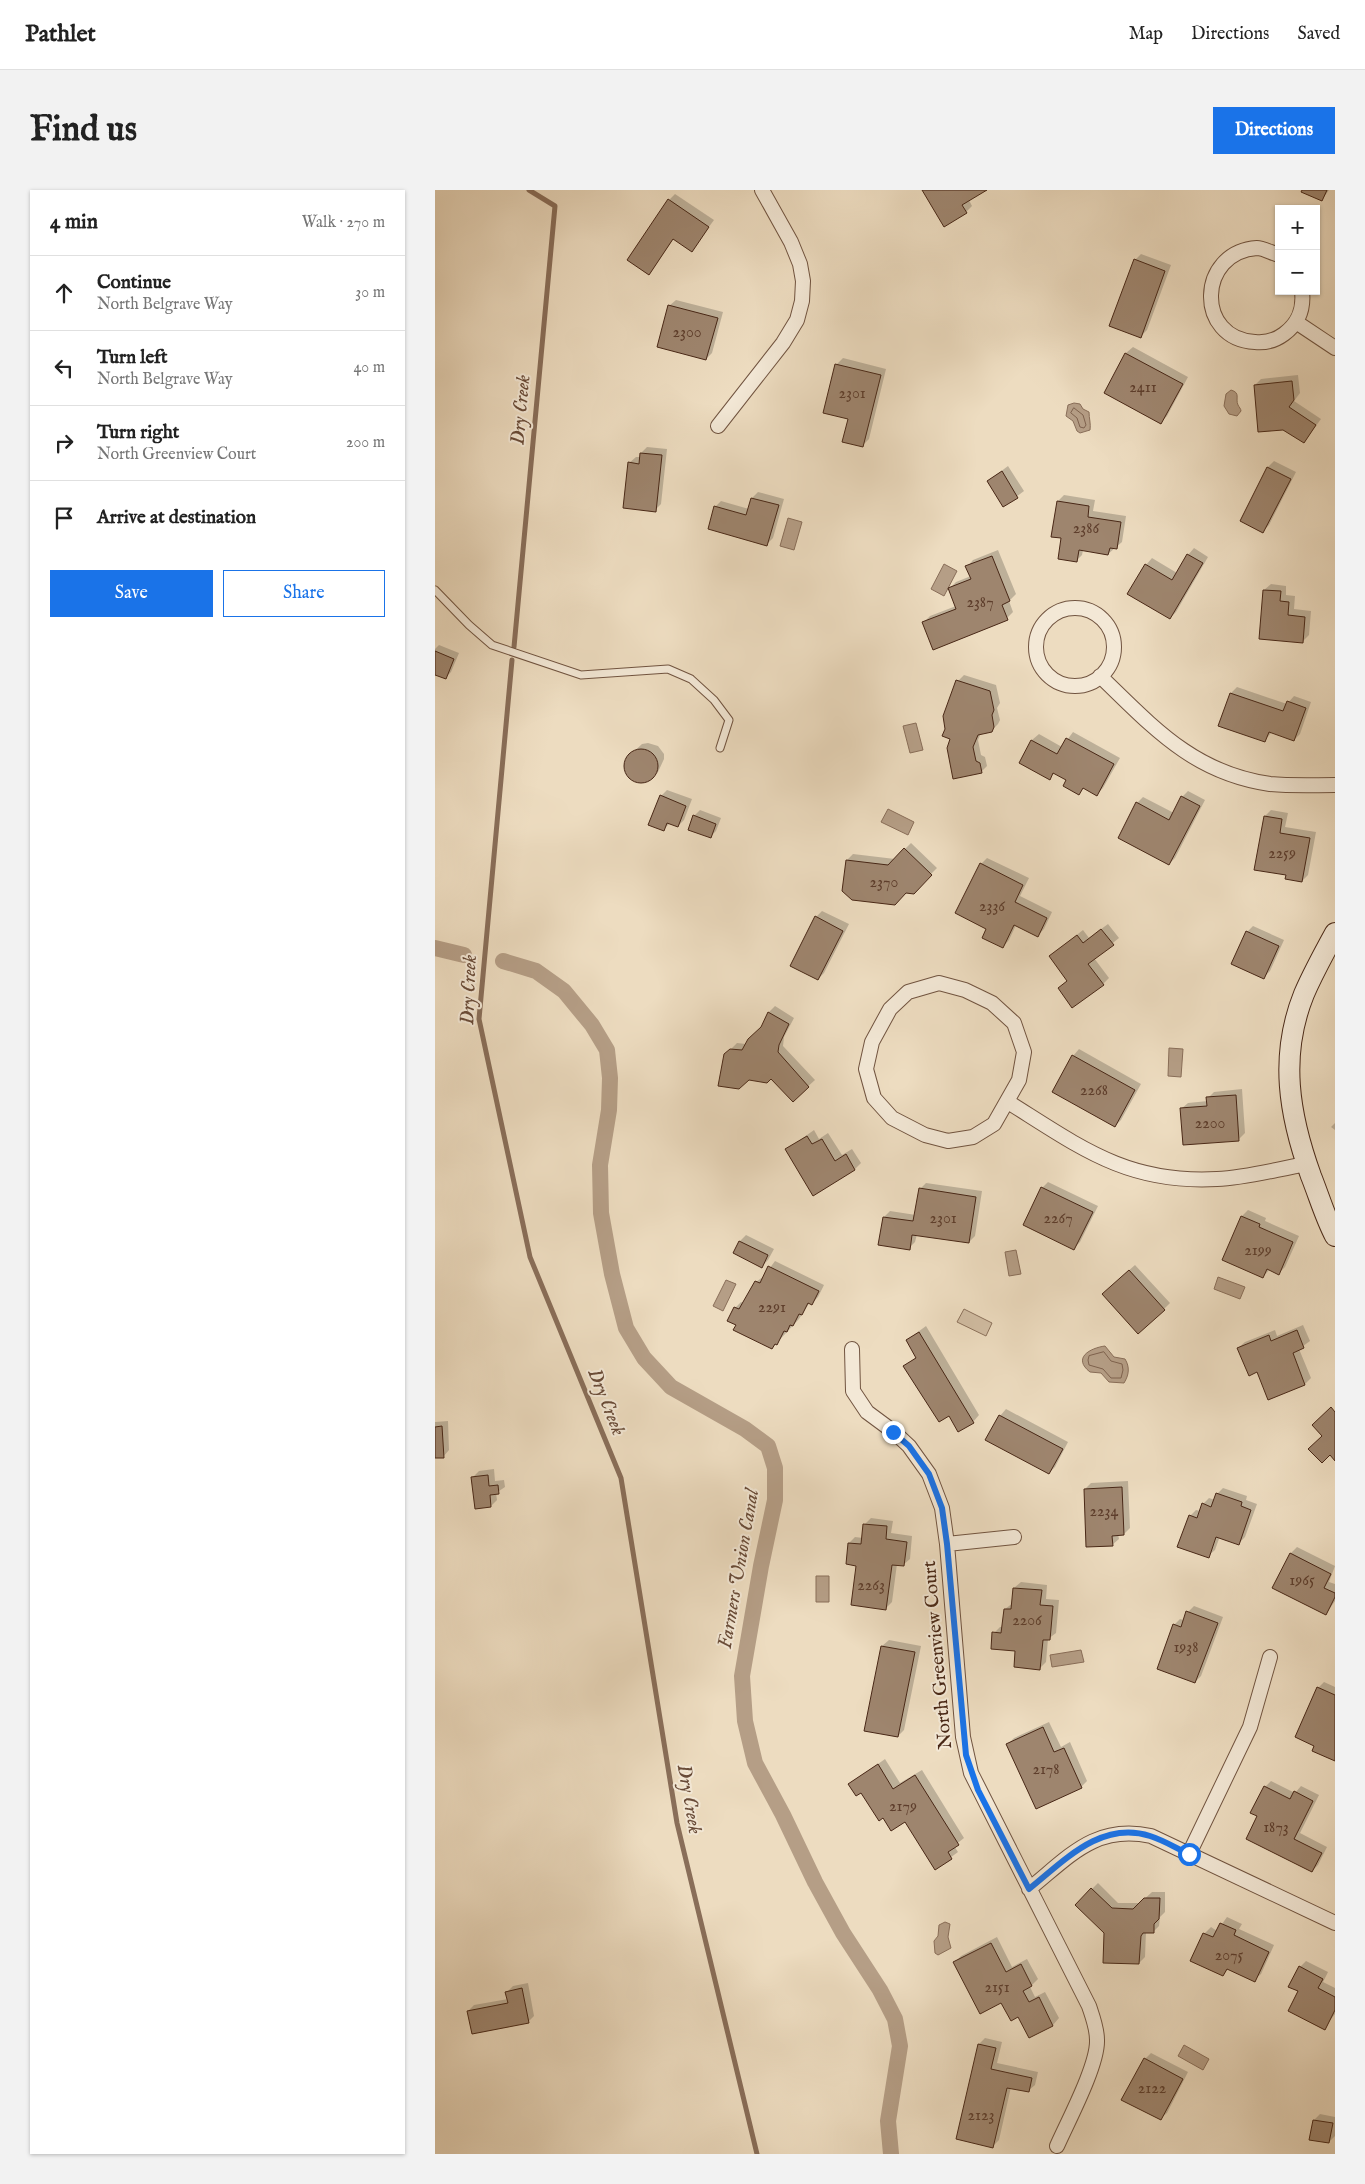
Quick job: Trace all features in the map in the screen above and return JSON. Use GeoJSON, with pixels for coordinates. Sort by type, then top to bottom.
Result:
{"type":"FeatureCollection","features":[{"type":"Feature","properties":{"kind":"street"},"geometry":{"type":"LineString","coordinates":[[718,426],[783,343],[797,320],[802,301],[803,281],[800,264],[791,242],[763,190]]}},
{"type":"Feature","properties":{"kind":"street"},"geometry":{"type":"LineString","coordinates":[[1275,254],[1258,248],[1234,254],[1215,273],[1209,294],[1216,320],[1229,334],[1245,342],[1265,343],[1283,335],[1297,322],[1304,305],[1302,295]]}},
{"type":"Feature","properties":{"kind":"street"},"geometry":{"type":"LineString","coordinates":[[1297,322],[1335,348]]}},
{"type":"Feature","properties":{"kind":"street"},"geometry":{"type":"LineString","coordinates":[[1079,607],[1091,610],[1102,618],[1110,628],[1114,641],[1113,654],[1109,666],[1101,676],[1089,683],[1077,686],[1064,685],[1052,679],[1043,670],[1037,659],[1035,646],[1037,633],[1044,622],[1054,613],[1066,608],[1079,607]]}},
{"type":"Feature","properties":{"kind":"street"},"geometry":{"type":"LineString","coordinates":[[1101,676],[1168,741],[1216,769],[1269,784],[1335,785]]}},
{"type":"Feature","properties":{"kind":"street"},"geometry":{"type":"LineString","coordinates":[[1335,933],[1304,996],[1290,1048],[1289,1076],[1291,1108],[1297,1135],[1335,1236]]}},
{"type":"Feature","properties":{"kind":"street"},"geometry":{"type":"LineString","coordinates":[[939,983],[965,990],[992,1003],[1014,1023],[1024,1052],[1019,1080],[1008,1102],[993,1124],[987,1128],[973,1137],[948,1141],[925,1135],[892,1118],[874,1098],[866,1070],[872,1042],[890,1009],[908,992],[939,983]]}},
{"type":"Feature","properties":{"kind":"street"},"geometry":{"type":"LineString","coordinates":[[1008,1102],[1086,1152],[1117,1166],[1152,1176],[1183,1180],[1217,1179],[1307,1164]]}},
{"type":"Feature","properties":{"kind":"street","name":"North Greenview Court"},"geometry":{"type":"LineString","coordinates":[[852,1349],[853,1391],[867,1412],[909,1446],[929,1474],[942,1508],[966,1755],[978,1790],[1089,2006],[1095,2024],[1097,2042],[1094,2061],[1057,2146]]}},
{"type":"Feature","properties":{"kind":"street","name":"North Greenview Court"},"geometry":{"type":"LineString","coordinates":[[947,1544],[1015,1537]]}},
{"type":"Feature","properties":{"kind":"street"},"geometry":{"type":"LineString","coordinates":[[1189,1854],[1250,1727],[1270,1657]]}},
{"type":"Feature","properties":{"kind":"street"},"geometry":{"type":"LineString","coordinates":[[1029,1889],[1080,1848],[1096,1838],[1114,1833],[1132,1832],[1151,1836],[1335,1923]]}},
{"type":"Feature","properties":{"kind":"lane"},"geometry":{"type":"LineString","coordinates":[[435,590],[469,625],[493,645],[581,675],[668,669],[691,679],[714,700],[729,720],[720,748]]}},
{"type":"Feature","properties":{"kind":"shaded area"},"geometry":{"type":"Polygon","coordinates":[[[964,1309],[992,1323],[986,1336],[957,1322],[964,1309]]]}},
{"type":"Feature","properties":{"kind":"water"},"geometry":{"type":"Polygon","coordinates":[[[1231,390],[1237,394],[1237,402],[1241,410],[1237,416],[1229,414],[1224,406],[1226,394],[1231,390]]]}},
{"type":"Feature","properties":{"kind":"water"},"geometry":{"type":"Polygon","coordinates":[[[1080,404],[1083,409],[1089,412],[1090,430],[1080,433],[1077,431],[1073,421],[1066,416],[1068,405],[1080,404]]]}},
{"type":"Feature","properties":{"kind":"water"},"geometry":{"type":"Polygon","coordinates":[[[788,518],[802,522],[794,550],[780,546],[788,518]]]}},
{"type":"Feature","properties":{"kind":"water"},"geometry":{"type":"Polygon","coordinates":[[[944,564],[957,571],[944,596],[931,589],[944,564]]]}},
{"type":"Feature","properties":{"kind":"water"},"geometry":{"type":"Polygon","coordinates":[[[916,723],[923,750],[910,753],[903,726],[916,723]]]}},
{"type":"Feature","properties":{"kind":"water"},"geometry":{"type":"Polygon","coordinates":[[[888,809],[914,822],[908,835],[881,822],[888,809]]]}},
{"type":"Feature","properties":{"kind":"water"},"geometry":{"type":"Polygon","coordinates":[[[1169,1048],[1183,1049],[1181,1077],[1168,1076],[1169,1048]]]}},
{"type":"Feature","properties":{"kind":"water"},"geometry":{"type":"Polygon","coordinates":[[[1016,1250],[1021,1274],[1009,1276],[1005,1252],[1016,1250]]]}},
{"type":"Feature","properties":{"kind":"water"},"geometry":{"type":"Polygon","coordinates":[[[1218,1277],[1245,1287],[1240,1299],[1214,1289],[1218,1277]]]}},
{"type":"Feature","properties":{"kind":"water"},"geometry":{"type":"Polygon","coordinates":[[[726,1280],[736,1284],[723,1311],[713,1306],[726,1280]]]}},
{"type":"Feature","properties":{"kind":"water"},"geometry":{"type":"Polygon","coordinates":[[[1105,1346],[1114,1357],[1125,1359],[1127,1362],[1128,1371],[1124,1383],[1109,1382],[1101,1373],[1090,1372],[1085,1367],[1083,1358],[1085,1354],[1105,1346]]]}},
{"type":"Feature","properties":{"kind":"water"},"geometry":{"type":"Polygon","coordinates":[[[816,1576],[829,1576],[829,1602],[816,1602],[816,1576]]]}},
{"type":"Feature","properties":{"kind":"water"},"geometry":{"type":"Polygon","coordinates":[[[1081,1650],[1084,1662],[1052,1667],[1050,1655],[1081,1650]]]}},
{"type":"Feature","properties":{"kind":"water"},"geometry":{"type":"Polygon","coordinates":[[[945,1922],[950,1924],[948,1937],[951,1948],[938,1955],[935,1953],[934,1941],[938,1936],[939,1925],[945,1922]]]}},
{"type":"Feature","properties":{"kind":"water"},"geometry":{"type":"Polygon","coordinates":[[[1184,2045],[1209,2059],[1203,2070],[1178,2056],[1184,2045]]]}},
{"type":"Feature","properties":{"kind":"building"},"geometry":{"type":"Polygon","coordinates":[[[922,190],[987,190],[962,205],[967,213],[944,227],[922,190]]]}},
{"type":"Feature","properties":{"kind":"building"},"geometry":{"type":"Polygon","coordinates":[[[1302,190],[1327,190],[1322,201],[1301,192],[1302,190]]]}},
{"type":"Feature","properties":{"kind":"building"},"geometry":{"type":"Polygon","coordinates":[[[668,199],[709,227],[692,252],[673,239],[649,275],[627,260],[668,199]]]}},
{"type":"Feature","properties":{"kind":"building"},"geometry":{"type":"Polygon","coordinates":[[[1134,259],[1165,271],[1141,338],[1109,326],[1134,259]]]}},
{"type":"Feature","properties":{"kind":"building"},"geometry":{"type":"Polygon","coordinates":[[[668,305],[718,318],[706,360],[657,347],[668,305]]]}},
{"type":"Feature","properties":{"kind":"building"},"geometry":{"type":"Polygon","coordinates":[[[1125,353],[1183,384],[1161,424],[1104,393],[1125,353]]]}},
{"type":"Feature","properties":{"kind":"building"},"geometry":{"type":"Polygon","coordinates":[[[835,364],[881,375],[863,447],[842,442],[848,419],[823,413],[835,364]]]}},
{"type":"Feature","properties":{"kind":"building"},"geometry":{"type":"Polygon","coordinates":[[[1292,381],[1294,400],[1289,407],[1316,425],[1304,443],[1283,430],[1258,432],[1254,385],[1292,381]]]}},
{"type":"Feature","properties":{"kind":"building"},"geometry":{"type":"Polygon","coordinates":[[[640,453],[662,455],[656,512],[623,508],[628,462],[639,464],[640,453]]]}},
{"type":"Feature","properties":{"kind":"building"},"geometry":{"type":"Polygon","coordinates":[[[1267,467],[1291,479],[1263,533],[1240,521],[1267,467]]]}},
{"type":"Feature","properties":{"kind":"building"},"geometry":{"type":"Polygon","coordinates":[[[1002,471],[1018,498],[1003,507],[987,481],[1002,471]]]}},
{"type":"Feature","properties":{"kind":"building"},"geometry":{"type":"Polygon","coordinates":[[[751,498],[779,505],[767,546],[708,529],[714,506],[746,515],[751,498]]]}},
{"type":"Feature","properties":{"kind":"building"},"geometry":{"type":"Polygon","coordinates":[[[1057,501],[1089,506],[1088,517],[1121,522],[1117,549],[1110,548],[1108,555],[1079,550],[1077,562],[1058,559],[1061,538],[1051,537],[1057,501]]]}},
{"type":"Feature","properties":{"kind":"building"},"geometry":{"type":"Polygon","coordinates":[[[1187,554],[1203,563],[1170,619],[1127,594],[1145,564],[1172,580],[1187,554]]]}},
{"type":"Feature","properties":{"kind":"building"},"geometry":{"type":"Polygon","coordinates":[[[992,556],[1010,601],[1002,605],[1008,620],[933,650],[922,622],[956,609],[948,588],[971,579],[965,566],[992,556]]]}},
{"type":"Feature","properties":{"kind":"building"},"geometry":{"type":"Polygon","coordinates":[[[1263,590],[1281,591],[1280,601],[1289,602],[1288,615],[1305,617],[1303,643],[1259,639],[1263,590]]]}},
{"type":"Feature","properties":{"kind":"building"},"geometry":{"type":"Polygon","coordinates":[[[435,651],[454,659],[446,679],[435,675],[435,651]]]}},
{"type":"Feature","properties":{"kind":"building"},"geometry":{"type":"Polygon","coordinates":[[[956,680],[990,691],[994,710],[992,715],[994,727],[992,732],[978,735],[973,747],[976,761],[980,763],[982,773],[953,779],[947,748],[950,739],[942,736],[945,729],[943,716],[956,680]]]}},
{"type":"Feature","properties":{"kind":"building"},"geometry":{"type":"Polygon","coordinates":[[[1230,693],[1283,711],[1287,701],[1306,708],[1294,741],[1269,732],[1265,742],[1218,726],[1230,693]]]}},
{"type":"Feature","properties":{"kind":"building"},"geometry":{"type":"Polygon","coordinates":[[[1066,738],[1114,764],[1097,796],[1083,788],[1079,795],[1063,786],[1066,780],[1053,773],[1050,780],[1019,763],[1031,740],[1057,754],[1066,738]]]}},
{"type":"Feature","properties":{"kind":"building"},"geometry":{"type":"Polygon","coordinates":[[[641,749],[648,750],[653,754],[657,759],[657,773],[653,778],[648,782],[641,783],[634,782],[629,778],[625,773],[624,766],[625,759],[629,754],[634,750],[641,749]]]}},
{"type":"Feature","properties":{"kind":"building"},"geometry":{"type":"Polygon","coordinates":[[[660,795],[686,806],[678,827],[667,823],[664,831],[648,825],[660,795]]]}},
{"type":"Feature","properties":{"kind":"building"},"geometry":{"type":"Polygon","coordinates":[[[1181,796],[1200,806],[1169,865],[1118,838],[1136,802],[1169,820],[1181,796]]]}},
{"type":"Feature","properties":{"kind":"building"},"geometry":{"type":"Polygon","coordinates":[[[693,815],[716,824],[711,838],[688,830],[693,815]]]}},
{"type":"Feature","properties":{"kind":"building"},"geometry":{"type":"Polygon","coordinates":[[[1264,816],[1282,819],[1280,833],[1310,838],[1302,882],[1285,879],[1286,875],[1254,870],[1264,816]]]}},
{"type":"Feature","properties":{"kind":"building"},"geometry":{"type":"Polygon","coordinates":[[[904,848],[932,875],[914,894],[906,893],[895,905],[852,900],[842,891],[846,860],[888,865],[904,848]]]}},
{"type":"Feature","properties":{"kind":"building"},"geometry":{"type":"Polygon","coordinates":[[[980,863],[1023,885],[1015,902],[1047,918],[1038,937],[1014,925],[1003,948],[982,938],[986,929],[955,913],[980,863]]]}},
{"type":"Feature","properties":{"kind":"building"},"geometry":{"type":"Polygon","coordinates":[[[815,916],[843,931],[818,980],[790,966],[815,916]]]}},
{"type":"Feature","properties":{"kind":"building"},"geometry":{"type":"Polygon","coordinates":[[[1101,929],[1114,945],[1088,964],[1104,985],[1072,1008],[1058,988],[1067,981],[1049,956],[1077,935],[1083,943],[1101,929]]]}},
{"type":"Feature","properties":{"kind":"building"},"geometry":{"type":"Polygon","coordinates":[[[1246,931],[1279,946],[1264,979],[1231,964],[1246,931]]]}},
{"type":"Feature","properties":{"kind":"building"},"geometry":{"type":"Polygon","coordinates":[[[768,1012],[789,1024],[779,1045],[778,1052],[809,1087],[793,1102],[771,1079],[767,1083],[749,1080],[739,1089],[718,1086],[724,1054],[730,1049],[742,1050],[748,1039],[761,1027],[768,1012]]]}},
{"type":"Feature","properties":{"kind":"building"},"geometry":{"type":"Polygon","coordinates":[[[1072,1055],[1135,1090],[1115,1127],[1052,1092],[1072,1055]]]}},
{"type":"Feature","properties":{"kind":"building"},"geometry":{"type":"Polygon","coordinates":[[[1236,1095],[1239,1141],[1183,1145],[1180,1108],[1207,1106],[1206,1097],[1236,1095]]]}},
{"type":"Feature","properties":{"kind":"building"},"geometry":{"type":"Polygon","coordinates":[[[807,1136],[812,1144],[822,1139],[835,1161],[846,1154],[855,1170],[813,1196],[785,1149],[807,1136]]]}},
{"type":"Feature","properties":{"kind":"building"},"geometry":{"type":"Polygon","coordinates":[[[1041,1187],[1093,1212],[1074,1250],[1023,1225],[1041,1187]]]}},
{"type":"Feature","properties":{"kind":"building"},"geometry":{"type":"Polygon","coordinates":[[[919,1188],[976,1197],[969,1243],[912,1235],[910,1250],[878,1245],[883,1217],[913,1221],[919,1188]]]}},
{"type":"Feature","properties":{"kind":"building"},"geometry":{"type":"Polygon","coordinates":[[[1241,1216],[1260,1224],[1259,1227],[1293,1242],[1279,1275],[1267,1269],[1263,1278],[1222,1260],[1241,1216]]]}},
{"type":"Feature","properties":{"kind":"building"},"geometry":{"type":"Polygon","coordinates":[[[739,1241],[768,1255],[762,1268],[733,1253],[739,1241]]]}},
{"type":"Feature","properties":{"kind":"building"},"geometry":{"type":"Polygon","coordinates":[[[768,1266],[819,1291],[812,1305],[808,1303],[802,1315],[799,1314],[793,1326],[790,1325],[787,1332],[784,1331],[777,1345],[775,1344],[772,1349],[733,1330],[736,1325],[727,1321],[734,1307],[739,1309],[755,1281],[760,1283],[768,1266]]]}},
{"type":"Feature","properties":{"kind":"building"},"geometry":{"type":"Polygon","coordinates":[[[1129,1270],[1165,1310],[1138,1334],[1102,1294],[1129,1270]]]}},
{"type":"Feature","properties":{"kind":"building"},"geometry":{"type":"Polygon","coordinates":[[[1297,1330],[1304,1348],[1293,1353],[1305,1385],[1268,1400],[1257,1372],[1249,1376],[1237,1348],[1269,1335],[1271,1341],[1297,1330]]]}},
{"type":"Feature","properties":{"kind":"building"},"geometry":{"type":"Polygon","coordinates":[[[919,1332],[974,1423],[958,1432],[949,1416],[939,1422],[903,1366],[916,1358],[906,1340],[919,1332]]]}},
{"type":"Feature","properties":{"kind":"building"},"geometry":{"type":"Polygon","coordinates":[[[1331,1407],[1335,1412],[1335,1461],[1330,1455],[1322,1463],[1308,1449],[1322,1436],[1312,1425],[1331,1407]]]}},
{"type":"Feature","properties":{"kind":"building"},"geometry":{"type":"Polygon","coordinates":[[[999,1415],[1063,1449],[1049,1474],[985,1440],[999,1415]]]}},
{"type":"Feature","properties":{"kind":"building"},"geometry":{"type":"Polygon","coordinates":[[[442,1426],[444,1458],[435,1458],[435,1427],[442,1426]]]}},
{"type":"Feature","properties":{"kind":"building"},"geometry":{"type":"Polygon","coordinates":[[[488,1475],[489,1486],[498,1485],[499,1494],[490,1495],[491,1507],[475,1509],[471,1477],[488,1475]]]}},
{"type":"Feature","properties":{"kind":"building"},"geometry":{"type":"Polygon","coordinates":[[[1122,1487],[1124,1535],[1112,1536],[1113,1546],[1086,1547],[1084,1489],[1122,1487]]]}},
{"type":"Feature","properties":{"kind":"building"},"geometry":{"type":"Polygon","coordinates":[[[1216,1493],[1242,1502],[1241,1506],[1251,1510],[1239,1545],[1216,1537],[1209,1558],[1177,1547],[1189,1515],[1197,1518],[1202,1503],[1211,1507],[1216,1493]]]}},
{"type":"Feature","properties":{"kind":"building"},"geometry":{"type":"Polygon","coordinates":[[[863,1524],[887,1526],[886,1539],[907,1542],[904,1566],[892,1565],[886,1610],[851,1605],[856,1566],[846,1564],[848,1543],[861,1544],[863,1524]]]}},
{"type":"Feature","properties":{"kind":"building"},"geometry":{"type":"Polygon","coordinates":[[[1290,1553],[1331,1574],[1324,1588],[1335,1593],[1335,1597],[1326,1615],[1272,1588],[1290,1553]]]}},
{"type":"Feature","properties":{"kind":"building"},"geometry":{"type":"Polygon","coordinates":[[[1013,1588],[1042,1590],[1040,1605],[1053,1606],[1050,1640],[1043,1640],[1040,1670],[1014,1667],[1015,1651],[991,1649],[992,1632],[1001,1633],[1004,1609],[1011,1609],[1013,1588]]]}},
{"type":"Feature","properties":{"kind":"building"},"geometry":{"type":"Polygon","coordinates":[[[1186,1611],[1218,1623],[1195,1683],[1157,1669],[1173,1624],[1181,1627],[1186,1611]]]}},
{"type":"Feature","properties":{"kind":"building"},"geometry":{"type":"Polygon","coordinates":[[[881,1646],[915,1652],[898,1737],[864,1731],[881,1646]]]}},
{"type":"Feature","properties":{"kind":"building"},"geometry":{"type":"Polygon","coordinates":[[[1317,1687],[1335,1695],[1335,1761],[1312,1751],[1314,1746],[1295,1737],[1317,1687]]]}},
{"type":"Feature","properties":{"kind":"building"},"geometry":{"type":"Polygon","coordinates":[[[1043,1727],[1054,1752],[1064,1748],[1082,1788],[1036,1809],[1006,1744],[1043,1727]]]}},
{"type":"Feature","properties":{"kind":"building"},"geometry":{"type":"Polygon","coordinates":[[[878,1764],[893,1789],[915,1775],[959,1845],[948,1852],[952,1859],[935,1870],[905,1822],[891,1831],[883,1818],[879,1821],[861,1793],[856,1796],[848,1784],[878,1764]]]}},
{"type":"Feature","properties":{"kind":"building"},"geometry":{"type":"Polygon","coordinates":[[[1264,1786],[1290,1799],[1294,1791],[1313,1801],[1294,1839],[1322,1853],[1312,1872],[1246,1839],[1257,1816],[1250,1813],[1264,1786]]]}},
{"type":"Feature","properties":{"kind":"building"},"geometry":{"type":"Polygon","coordinates":[[[1091,1888],[1112,1908],[1133,1909],[1144,1898],[1160,1898],[1159,1919],[1154,1924],[1154,1933],[1143,1933],[1141,1936],[1139,1964],[1103,1963],[1104,1933],[1075,1905],[1091,1888]]]}},
{"type":"Feature","properties":{"kind":"building"},"geometry":{"type":"Polygon","coordinates":[[[1220,1923],[1236,1930],[1234,1935],[1269,1952],[1255,1982],[1227,1969],[1223,1976],[1190,1961],[1203,1933],[1213,1937],[1220,1923]]]}},
{"type":"Feature","properties":{"kind":"building"},"geometry":{"type":"Polygon","coordinates":[[[991,1943],[1006,1972],[1021,1964],[1032,1986],[1023,1991],[1029,2002],[1039,1997],[1053,2026],[1029,2038],[1018,2017],[1011,2021],[1001,2003],[980,2014],[953,1962],[991,1943]]]}},
{"type":"Feature","properties":{"kind":"building"},"geometry":{"type":"Polygon","coordinates":[[[1299,1966],[1323,1979],[1318,1988],[1335,1997],[1335,2010],[1325,2030],[1288,2011],[1298,1991],[1288,1987],[1299,1966]]]}},
{"type":"Feature","properties":{"kind":"building"},"geometry":{"type":"Polygon","coordinates":[[[522,1988],[529,2023],[472,2034],[467,2011],[508,2003],[505,1992],[522,1988]]]}},
{"type":"Feature","properties":{"kind":"building"},"geometry":{"type":"Polygon","coordinates":[[[978,2044],[996,2048],[991,2069],[1032,2078],[1029,2092],[1007,2088],[993,2148],[956,2139],[978,2044]]]}},
{"type":"Feature","properties":{"kind":"building"},"geometry":{"type":"Polygon","coordinates":[[[1144,2058],[1183,2079],[1161,2120],[1121,2100],[1144,2058]]]}},
{"type":"Feature","properties":{"kind":"building"},"geometry":{"type":"Polygon","coordinates":[[[1313,2120],[1333,2123],[1329,2143],[1309,2140],[1313,2120]]]}},
{"type":"Feature","properties":{"kind":"waterway","name":"Dry Creek"},"geometry":{"type":"LineString","coordinates":[[514,647],[555,206],[529,190]]}},
{"type":"Feature","properties":{"kind":"waterway","name":"Dry Creek"},"geometry":{"type":"LineString","coordinates":[[512,660],[479,1019],[530,1257],[621,1478],[677,1823],[757,2154]]}},
{"type":"Feature","properties":{"kind":"waterway","name":"Farmers Union Canal"},"geometry":{"type":"LineString","coordinates":[[435,948],[464,955]]}},
{"type":"Feature","properties":{"kind":"waterway","name":"Farmers Union Canal"},"geometry":{"type":"LineString","coordinates":[[503,961],[536,971],[564,991],[592,1025],[607,1050],[610,1078],[609,1110],[600,1165],[601,1213],[612,1274],[626,1328],[644,1358],[671,1387],[745,1429],[768,1446],[775,1468],[775,1500],[761,1566],[742,1676],[745,1721],[755,1763],[783,1815],[815,1882],[843,1933],[880,1990],[895,2019],[900,2046],[888,2121],[891,2154]]}},
{"type":"Feature","properties":{"kind":"route"},"geometry":{"type":"LineString","coordinates":[[893,1432],[909,1446],[929,1474],[942,1508],[966,1755],[978,1790],[1029,1889],[1080,1848],[1096,1838],[1114,1833],[1132,1832],[1151,1836],[1189,1854]]}}]}
